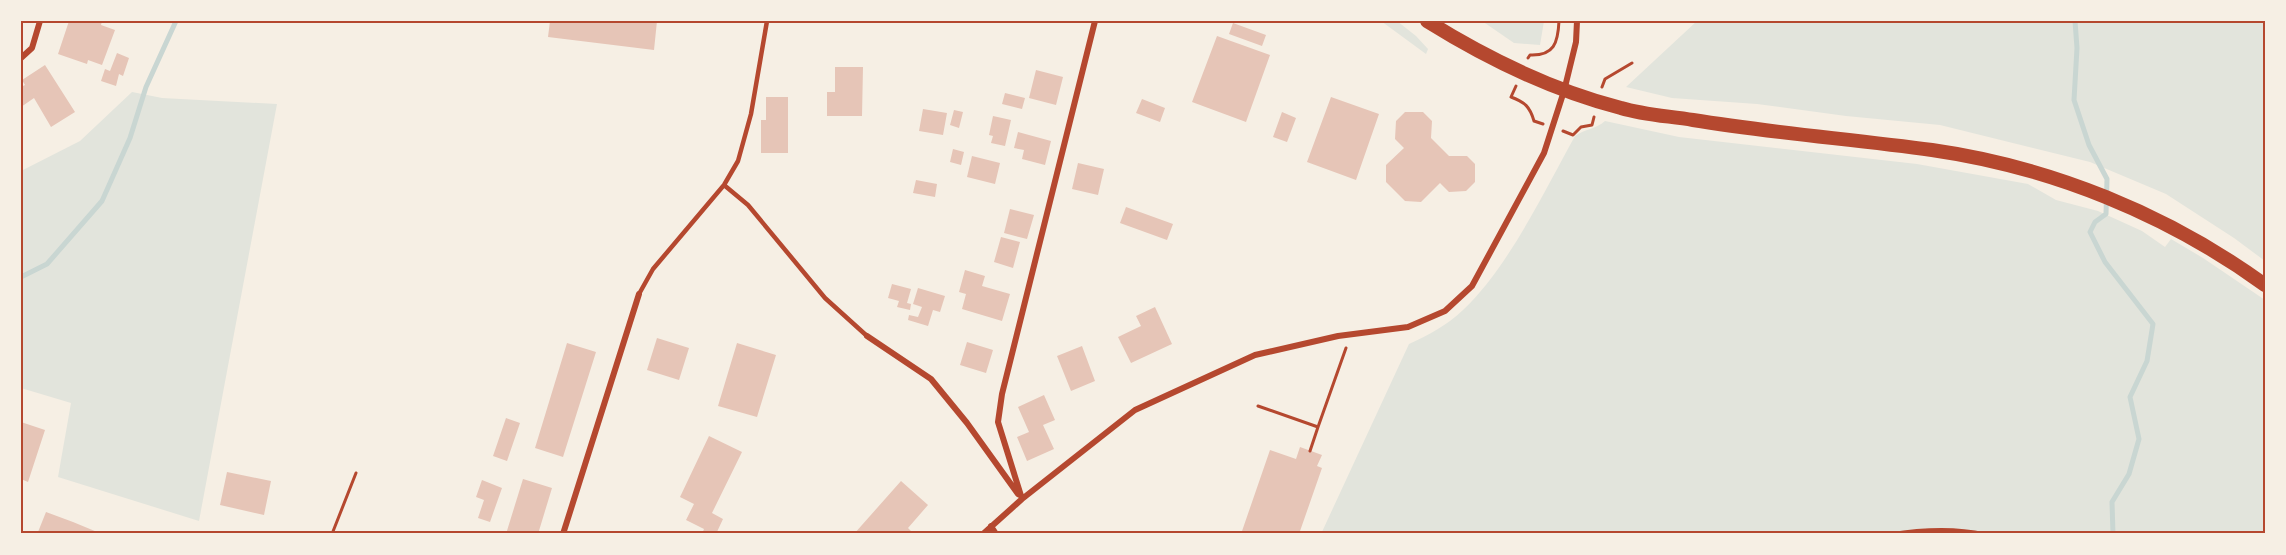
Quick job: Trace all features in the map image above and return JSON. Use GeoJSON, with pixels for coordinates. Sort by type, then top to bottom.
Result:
{"type":"FeatureCollection","features":[{"type":"Feature","properties":{"kind":"main road"},"geometry":{"type":"LineString","coordinates":[[1427,21],[1469,47],[1564,91],[1623,109],[1747,129],[1934,150],[2020,169],[2095,191],[2160,220],[2265,285]]}},
{"type":"Feature","properties":{"kind":"street"},"geometry":{"type":"LineString","coordinates":[[21,58],[32,48],[40,21]]}},
{"type":"Feature","properties":{"kind":"street"},"geometry":{"type":"LineString","coordinates":[[1022,499],[998,422],[1002,394],[1095,21]]}},
{"type":"Feature","properties":{"kind":"street"},"geometry":{"type":"LineString","coordinates":[[983,534],[1022,499],[1135,410],[1255,355],[1350,335],[1408,327],[1445,311],[1472,286],[1544,153],[1564,91],[1576,42],[1577,21]]}},
{"type":"Feature","properties":{"kind":"street"},"geometry":{"type":"LineString","coordinates":[[563,534],[639,294]]}},
{"type":"Feature","properties":{"kind":"street"},"geometry":{"type":"LineString","coordinates":[[867,336],[931,379],[967,423],[1022,499]]}},
{"type":"Feature","properties":{"kind":"street"},"geometry":{"type":"LineString","coordinates":[[992,526],[996,534]]}},
{"type":"Feature","properties":{"kind":"lane"},"geometry":{"type":"LineString","coordinates":[[639,294],[653,269],[724,185],[738,161],[751,114],[767,21]]}},
{"type":"Feature","properties":{"kind":"lane"},"geometry":{"type":"LineString","coordinates":[[724,185],[748,205],[825,298],[867,336]]}},
{"type":"Feature","properties":{"kind":"path"},"geometry":{"type":"LineString","coordinates":[[1310,451],[1350,335]]}},
{"type":"Feature","properties":{"kind":"path"},"geometry":{"type":"LineString","coordinates":[[1258,406],[1318,427]]}},
{"type":"Feature","properties":{"kind":"path"},"geometry":{"type":"LineString","coordinates":[[332,534],[356,473]]}},
{"type":"Feature","properties":{"kind":"path"},"geometry":{"type":"LineString","coordinates":[[1890,534],[1920,529],[1973,531],[1985,534]]}},
{"type":"Feature","properties":{"kind":"shaded area"},"geometry":{"type":"Polygon","coordinates":[[[1381,21],[1397,21],[1428,49],[1426,54],[1381,21]]]}},
{"type":"Feature","properties":{"kind":"shaded area"},"geometry":{"type":"Polygon","coordinates":[[[1482,21],[1544,21],[1540,45],[1514,43],[1482,21]]]}},
{"type":"Feature","properties":{"kind":"shaded area"},"geometry":{"type":"Polygon","coordinates":[[[1697,21],[2265,21],[2265,261],[2166,194],[2090,162],[1940,125],[1757,104],[1672,98],[1626,87],[1697,21]]]}},
{"type":"Feature","properties":{"kind":"shaded area"},"geometry":{"type":"Polygon","coordinates":[[[132,92],[162,98],[277,104],[199,521],[58,477],[71,403],[21,388],[21,171],[80,141],[132,92]]]}},
{"type":"Feature","properties":{"kind":"shaded area"},"geometry":{"type":"Polygon","coordinates":[[[1605,121],[1679,137],[1917,164],[2028,184],[2056,200],[2098,211],[2142,231],[2165,247],[2171,239],[2203,258],[2265,300],[2265,534],[1321,534],[1409,344],[1451,320],[1480,293],[1525,228],[1575,136],[1605,121]]]}},
{"type":"Feature","properties":{"kind":"building"},"geometry":{"type":"Polygon","coordinates":[[[69,21],[102,21],[101,25],[115,30],[102,65],[88,60],[87,64],[58,54],[69,21]]]}},
{"type":"Feature","properties":{"kind":"building"},"geometry":{"type":"Polygon","coordinates":[[[550,21],[657,21],[654,50],[548,37],[550,21]]]}},
{"type":"Feature","properties":{"kind":"building"},"geometry":{"type":"Polygon","coordinates":[[[1233,23],[1266,35],[1262,46],[1229,34],[1233,23]]]}},
{"type":"Feature","properties":{"kind":"building"},"geometry":{"type":"Polygon","coordinates":[[[1217,36],[1270,55],[1246,122],[1192,102],[1217,36]]]}},
{"type":"Feature","properties":{"kind":"building"},"geometry":{"type":"Polygon","coordinates":[[[117,53],[129,58],[123,76],[119,74],[116,86],[101,81],[105,69],[110,71],[117,53]]]}},
{"type":"Feature","properties":{"kind":"building"},"geometry":{"type":"Polygon","coordinates":[[[45,65],[75,112],[51,127],[34,98],[21,107],[21,87],[25,85],[22,80],[45,65]]]}},
{"type":"Feature","properties":{"kind":"building"},"geometry":{"type":"Polygon","coordinates":[[[835,67],[863,67],[862,116],[827,116],[827,92],[835,92],[835,67]]]}},
{"type":"Feature","properties":{"kind":"building"},"geometry":{"type":"Polygon","coordinates":[[[1036,70],[1063,77],[1056,105],[1029,98],[1036,70]]]}},
{"type":"Feature","properties":{"kind":"building"},"geometry":{"type":"Polygon","coordinates":[[[1005,93],[1025,98],[1022,109],[1002,104],[1005,93]]]}},
{"type":"Feature","properties":{"kind":"building"},"geometry":{"type":"Polygon","coordinates":[[[766,97],[788,97],[788,153],[761,153],[761,120],[766,120],[766,97]]]}},
{"type":"Feature","properties":{"kind":"building"},"geometry":{"type":"Polygon","coordinates":[[[1331,97],[1379,114],[1356,180],[1307,162],[1331,97]]]}},
{"type":"Feature","properties":{"kind":"building"},"geometry":{"type":"Polygon","coordinates":[[[1142,99],[1165,108],[1160,122],[1136,113],[1142,99]]]}},
{"type":"Feature","properties":{"kind":"building"},"geometry":{"type":"Polygon","coordinates":[[[923,109],[947,113],[943,135],[919,131],[923,109]]]}},
{"type":"Feature","properties":{"kind":"building"},"geometry":{"type":"Polygon","coordinates":[[[954,110],[963,112],[959,128],[950,125],[954,110]]]}},
{"type":"Feature","properties":{"kind":"building"},"geometry":{"type":"Polygon","coordinates":[[[1282,112],[1296,118],[1287,142],[1273,137],[1282,112]]]}},
{"type":"Feature","properties":{"kind":"building"},"geometry":{"type":"Polygon","coordinates":[[[1405,112],[1423,112],[1432,121],[1431,138],[1449,156],[1467,156],[1475,164],[1475,182],[1466,191],[1449,192],[1440,183],[1421,202],[1405,201],[1386,182],[1386,165],[1404,148],[1395,139],[1396,121],[1405,112]]]}},
{"type":"Feature","properties":{"kind":"building"},"geometry":{"type":"Polygon","coordinates":[[[993,116],[1011,120],[1005,146],[991,143],[993,136],[989,135],[993,116]]]}},
{"type":"Feature","properties":{"kind":"building"},"geometry":{"type":"Polygon","coordinates":[[[1018,132],[1051,141],[1045,165],[1022,159],[1024,150],[1014,148],[1018,132]]]}},
{"type":"Feature","properties":{"kind":"building"},"geometry":{"type":"Polygon","coordinates":[[[953,149],[964,152],[961,165],[950,162],[953,149]]]}},
{"type":"Feature","properties":{"kind":"building"},"geometry":{"type":"Polygon","coordinates":[[[972,156],[1000,163],[995,184],[967,177],[972,156]]]}},
{"type":"Feature","properties":{"kind":"building"},"geometry":{"type":"Polygon","coordinates":[[[1078,163],[1104,169],[1098,195],[1072,189],[1078,163]]]}},
{"type":"Feature","properties":{"kind":"building"},"geometry":{"type":"Polygon","coordinates":[[[916,180],[937,184],[935,197],[913,193],[916,180]]]}},
{"type":"Feature","properties":{"kind":"building"},"geometry":{"type":"Polygon","coordinates":[[[1126,207],[1173,224],[1167,240],[1120,223],[1126,207]]]}},
{"type":"Feature","properties":{"kind":"building"},"geometry":{"type":"Polygon","coordinates":[[[1010,209],[1034,215],[1027,239],[1004,233],[1010,209]]]}},
{"type":"Feature","properties":{"kind":"building"},"geometry":{"type":"Polygon","coordinates":[[[1001,237],[1020,242],[1013,268],[994,262],[1001,237]]]}},
{"type":"Feature","properties":{"kind":"building"},"geometry":{"type":"Polygon","coordinates":[[[965,270],[985,276],[982,286],[1010,294],[1002,321],[962,309],[966,294],[959,292],[965,270]]]}},
{"type":"Feature","properties":{"kind":"building"},"geometry":{"type":"Polygon","coordinates":[[[892,284],[911,289],[907,303],[911,304],[910,310],[897,307],[899,301],[888,298],[892,284]]]}},
{"type":"Feature","properties":{"kind":"building"},"geometry":{"type":"Polygon","coordinates":[[[918,288],[945,296],[940,312],[933,310],[928,326],[908,320],[909,315],[918,317],[922,307],[913,304],[918,288]]]}},
{"type":"Feature","properties":{"kind":"building"},"geometry":{"type":"Polygon","coordinates":[[[1155,307],[1172,344],[1131,363],[1118,337],[1141,326],[1136,316],[1155,307]]]}},
{"type":"Feature","properties":{"kind":"building"},"geometry":{"type":"Polygon","coordinates":[[[657,338],[689,348],[679,380],[647,370],[657,338]]]}},
{"type":"Feature","properties":{"kind":"building"},"geometry":{"type":"Polygon","coordinates":[[[967,342],[993,350],[986,373],[960,365],[967,342]]]}},
{"type":"Feature","properties":{"kind":"building"},"geometry":{"type":"Polygon","coordinates":[[[567,343],[596,352],[563,457],[535,448],[567,343]]]}},
{"type":"Feature","properties":{"kind":"building"},"geometry":{"type":"Polygon","coordinates":[[[737,343],[776,355],[757,417],[718,406],[737,343]]]}},
{"type":"Feature","properties":{"kind":"building"},"geometry":{"type":"Polygon","coordinates":[[[1082,346],[1095,381],[1071,391],[1057,356],[1082,346]]]}},
{"type":"Feature","properties":{"kind":"building"},"geometry":{"type":"Polygon","coordinates":[[[1044,395],[1055,420],[1043,425],[1054,449],[1027,461],[1017,437],[1029,432],[1018,407],[1044,395]]]}},
{"type":"Feature","properties":{"kind":"building"},"geometry":{"type":"Polygon","coordinates":[[[506,418],[520,423],[507,461],[493,456],[506,418]]]}},
{"type":"Feature","properties":{"kind":"building"},"geometry":{"type":"Polygon","coordinates":[[[21,422],[45,430],[28,482],[21,479],[21,422]]]}},
{"type":"Feature","properties":{"kind":"building"},"geometry":{"type":"Polygon","coordinates":[[[709,436],[742,452],[712,513],[723,519],[716,534],[702,534],[704,529],[686,520],[694,504],[680,497],[709,436]]]}},
{"type":"Feature","properties":{"kind":"building"},"geometry":{"type":"Polygon","coordinates":[[[1300,447],[1322,455],[1317,466],[1322,468],[1299,534],[1241,534],[1270,450],[1296,459],[1300,447]]]}},
{"type":"Feature","properties":{"kind":"building"},"geometry":{"type":"Polygon","coordinates":[[[227,472],[271,481],[264,515],[220,505],[227,472]]]}},
{"type":"Feature","properties":{"kind":"building"},"geometry":{"type":"Polygon","coordinates":[[[523,479],[552,488],[538,534],[506,534],[523,479]]]}},
{"type":"Feature","properties":{"kind":"building"},"geometry":{"type":"Polygon","coordinates":[[[482,480],[502,488],[490,522],[478,518],[484,500],[476,497],[482,480]]]}},
{"type":"Feature","properties":{"kind":"building"},"geometry":{"type":"Polygon","coordinates":[[[901,481],[928,505],[908,528],[914,534],[854,534],[901,481]]]}},
{"type":"Feature","properties":{"kind":"building"},"geometry":{"type":"Polygon","coordinates":[[[46,512],[73,522],[102,534],[38,532],[46,512]]]}},
{"type":"Feature","properties":{"kind":"waterway"},"geometry":{"type":"LineString","coordinates":[[21,277],[47,264],[102,201],[130,138],[146,87],[176,21]]}},
{"type":"Feature","properties":{"kind":"waterway"},"geometry":{"type":"LineString","coordinates":[[2075,21],[2077,48],[2074,100],[2089,145],[2107,179],[2106,214],[2095,222],[2090,232],[2105,262],[2153,324],[2147,361],[2130,397],[2139,439],[2129,474],[2112,502],[2113,534]]}}]}
